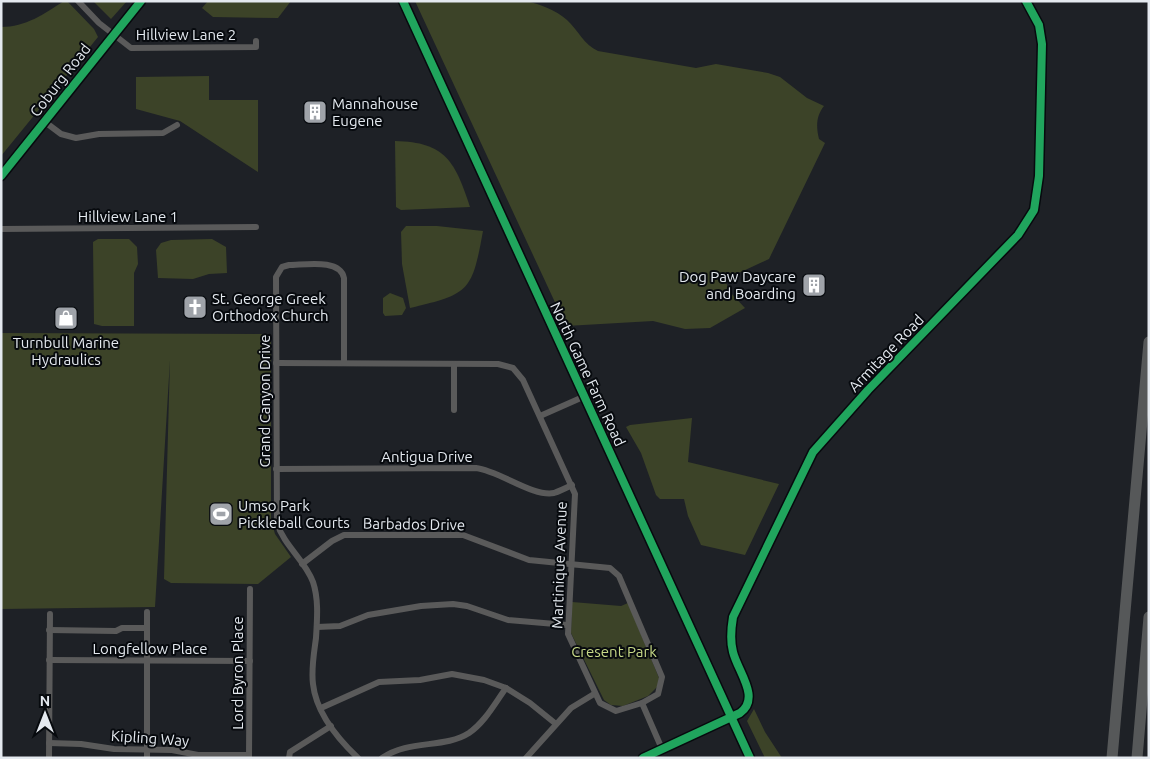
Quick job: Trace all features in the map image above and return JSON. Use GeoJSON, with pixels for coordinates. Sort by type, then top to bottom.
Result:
{"type":"FeatureCollection","features":[{"type":"Feature","properties":{"kind":"highway"},"geometry":{"type":"LineString","coordinates":[[1112,758],[1149,342]]}},
{"type":"Feature","properties":{"kind":"highway"},"geometry":{"type":"LineString","coordinates":[[1137,758],[1149,618]]}},
{"type":"Feature","properties":{"kind":"main road","name":"Coburg Road"},"geometry":{"type":"LineString","coordinates":[[1,176],[141,1]]}},
{"type":"Feature","properties":{"kind":"main road","name":"North Game Farm Road"},"geometry":{"type":"LineString","coordinates":[[403,1],[583,398],[750,758]]}},
{"type":"Feature","properties":{"kind":"street"},"geometry":{"type":"LineString","coordinates":[[78,1],[113,35]]}},
{"type":"Feature","properties":{"kind":"street","name":"Armitage Road"},"geometry":{"type":"LineString","coordinates":[[731,717],[744,710],[750,699],[733,652],[731,636],[734,617],[813,452],[868,390],[1018,235],[1034,210],[1039,184],[1043,55],[1039,25],[1026,1]]}},
{"type":"Feature","properties":{"kind":"street","name":"Hillview Lane 2"},"geometry":{"type":"LineString","coordinates":[[113,35],[129,47],[136,49],[256,47],[256,41]]}},
{"type":"Feature","properties":{"kind":"street"},"geometry":{"type":"LineString","coordinates":[[45,122],[61,134],[76,138],[99,134],[163,133],[177,126]]}},
{"type":"Feature","properties":{"kind":"street","name":"Hillview Lane 1"},"geometry":{"type":"LineString","coordinates":[[1,229],[256,227]]}},
{"type":"Feature","properties":{"kind":"street","name":"Grand Canyon Drive"},"geometry":{"type":"LineString","coordinates":[[344,363],[344,278],[342,271],[333,265],[289,265],[282,267],[276,277],[277,524],[285,543],[313,581],[317,603],[313,680],[321,708],[331,726],[358,758]]}},
{"type":"Feature","properties":{"kind":"street","name":"Martinique Avenue"},"geometry":{"type":"LineString","coordinates":[[276,363],[502,364],[513,368],[523,380],[572,485],[575,503],[568,634],[594,694],[600,703],[613,710],[625,710],[642,704]]}},
{"type":"Feature","properties":{"kind":"street"},"geometry":{"type":"LineString","coordinates":[[454,364],[454,410]]}},
{"type":"Feature","properties":{"kind":"street"},"geometry":{"type":"LineString","coordinates":[[540,416],[583,398]]}},
{"type":"Feature","properties":{"kind":"street","name":"Antigua Drive"},"geometry":{"type":"LineString","coordinates":[[276,469],[476,468],[543,493],[553,493],[572,485]]}},
{"type":"Feature","properties":{"kind":"street","name":"Barbados Drive"},"geometry":{"type":"LineString","coordinates":[[302,564],[332,541],[350,535],[463,535],[528,560],[603,566],[617,574],[662,674],[663,687],[655,697],[642,704]]}},
{"type":"Feature","properties":{"kind":"street","name":"Lord Byron Place"},"geometry":{"type":"LineString","coordinates":[[249,757],[250,589]]}},
{"type":"Feature","properties":{"kind":"street"},"geometry":{"type":"LineString","coordinates":[[317,627],[340,626],[368,616],[421,606],[453,604],[467,606],[508,620],[567,625]]}},
{"type":"Feature","properties":{"kind":"street"},"geometry":{"type":"LineString","coordinates":[[147,612],[147,758]]}},
{"type":"Feature","properties":{"kind":"street"},"geometry":{"type":"LineString","coordinates":[[49,758],[50,614]]}},
{"type":"Feature","properties":{"kind":"street"},"geometry":{"type":"LineString","coordinates":[[50,630],[116,631],[123,628],[147,628]]}},
{"type":"Feature","properties":{"kind":"street","name":"Longfellow Place"},"geometry":{"type":"LineString","coordinates":[[49,660],[250,661]]}},
{"type":"Feature","properties":{"kind":"street"},"geometry":{"type":"LineString","coordinates":[[321,708],[369,685],[388,680],[420,680],[452,674],[474,678],[506,688],[530,703],[556,724]]}},
{"type":"Feature","properties":{"kind":"street"},"geometry":{"type":"LineString","coordinates":[[382,758],[401,747],[454,739],[467,734],[482,721],[506,688]]}},
{"type":"Feature","properties":{"kind":"street"},"geometry":{"type":"LineString","coordinates":[[526,758],[574,705],[594,694]]}},
{"type":"Feature","properties":{"kind":"street"},"geometry":{"type":"LineString","coordinates":[[642,704],[662,749]]}},
{"type":"Feature","properties":{"kind":"street"},"geometry":{"type":"LineString","coordinates":[[644,758],[731,717]]}},
{"type":"Feature","properties":{"kind":"street"},"geometry":{"type":"LineString","coordinates":[[289,758],[290,752],[331,726]]}},
{"type":"Feature","properties":{"kind":"street","name":"Kipling Way"},"geometry":{"type":"LineString","coordinates":[[49,743],[249,757]]}},
{"type":"Feature","properties":{"kind":"green space"},"geometry":{"type":"Polygon","coordinates":[[[67,1],[94,29],[98,37],[1,156],[1,27],[27,22],[67,1]]]}},
{"type":"Feature","properties":{"kind":"green space"},"geometry":{"type":"Polygon","coordinates":[[[93,1],[127,1],[111,19],[93,1]]]}},
{"type":"Feature","properties":{"kind":"green space"},"geometry":{"type":"Polygon","coordinates":[[[208,1],[291,1],[278,18],[213,17],[202,8],[208,1]]]}},
{"type":"Feature","properties":{"kind":"green space"},"geometry":{"type":"Polygon","coordinates":[[[415,1],[531,2],[563,16],[589,45],[598,51],[696,68],[716,64],[768,73],[780,77],[807,98],[824,106],[819,114],[817,126],[819,139],[825,143],[769,259],[728,278],[726,282],[729,291],[745,308],[710,328],[685,329],[653,321],[566,326],[415,1]]]}},
{"type":"Feature","properties":{"kind":"green space"},"geometry":{"type":"Polygon","coordinates":[[[209,76],[209,100],[258,100],[258,172],[180,121],[136,109],[136,77],[209,76]]]}},
{"type":"Feature","properties":{"kind":"green space"},"geometry":{"type":"Polygon","coordinates":[[[395,141],[426,145],[446,157],[459,178],[470,207],[401,210],[396,207],[395,141]]]}},
{"type":"Feature","properties":{"kind":"green space"},"geometry":{"type":"Polygon","coordinates":[[[406,226],[437,226],[483,231],[471,278],[456,294],[445,299],[410,308],[402,264],[401,232],[406,226]]]}},
{"type":"Feature","properties":{"kind":"green space"},"geometry":{"type":"Polygon","coordinates":[[[98,239],[129,239],[137,247],[138,264],[134,273],[134,326],[102,326],[94,324],[93,242],[98,239]]]}},
{"type":"Feature","properties":{"kind":"green space"},"geometry":{"type":"Polygon","coordinates":[[[212,239],[226,247],[227,273],[209,274],[193,279],[158,278],[156,250],[161,243],[171,240],[212,239]]]}},
{"type":"Feature","properties":{"kind":"green space"},"geometry":{"type":"Polygon","coordinates":[[[390,293],[403,298],[406,308],[402,315],[385,316],[383,313],[383,298],[390,293]]]}},
{"type":"Feature","properties":{"kind":"green space"},"geometry":{"type":"Polygon","coordinates":[[[1,333],[271,334],[271,520],[275,534],[291,557],[258,584],[171,583],[164,579],[170,360],[155,607],[1,609],[1,333]]]}},
{"type":"Feature","properties":{"kind":"green space"},"geometry":{"type":"Polygon","coordinates":[[[692,418],[688,462],[779,484],[745,555],[701,545],[688,516],[684,499],[660,499],[656,495],[641,453],[626,427],[692,418]]]}},
{"type":"Feature","properties":{"kind":"green space","name":"Cresent Park"},"geometry":{"type":"Polygon","coordinates":[[[572,602],[621,606],[628,603],[659,678],[658,686],[648,696],[623,706],[611,705],[604,700],[571,633],[572,602]]]}},
{"type":"Feature","properties":{"kind":"green space"},"geometry":{"type":"Polygon","coordinates":[[[754,709],[765,732],[782,758],[765,758],[747,721],[754,709]]]}},
{"type":"Feature","properties":{"kind":"cycle path"},"geometry":{"type":"LineString","coordinates":[[1,176],[141,1]]}},
{"type":"Feature","properties":{"kind":"cycle path"},"geometry":{"type":"LineString","coordinates":[[403,1],[750,758]]}},
{"type":"Feature","properties":{"kind":"cycle path"},"geometry":{"type":"LineString","coordinates":[[643,758],[740,713],[746,707],[748,692],[732,648],[733,617],[813,452],[868,390],[1018,235],[1034,210],[1039,176],[1042,44],[1039,25],[1026,1]]}},
{"type":"Feature","properties":{"kind":"place","name":"Mannahouse Eugene"},"geometry":{"type":"Point","coordinates":[315,112]}},
{"type":"Feature","properties":{"kind":"place","name":"Dog Paw Daycare and Boarding"},"geometry":{"type":"Point","coordinates":[814,285]}},
{"type":"Feature","properties":{"kind":"place","name":"St. George Greek Orthodox Church"},"geometry":{"type":"Point","coordinates":[195,307]}},
{"type":"Feature","properties":{"kind":"place","name":"Turnbull Marine Hydraulics"},"geometry":{"type":"Point","coordinates":[66,318]}},
{"type":"Feature","properties":{"kind":"place","name":"Umso Park Pickleball Courts"},"geometry":{"type":"Point","coordinates":[221,514]}}]}
